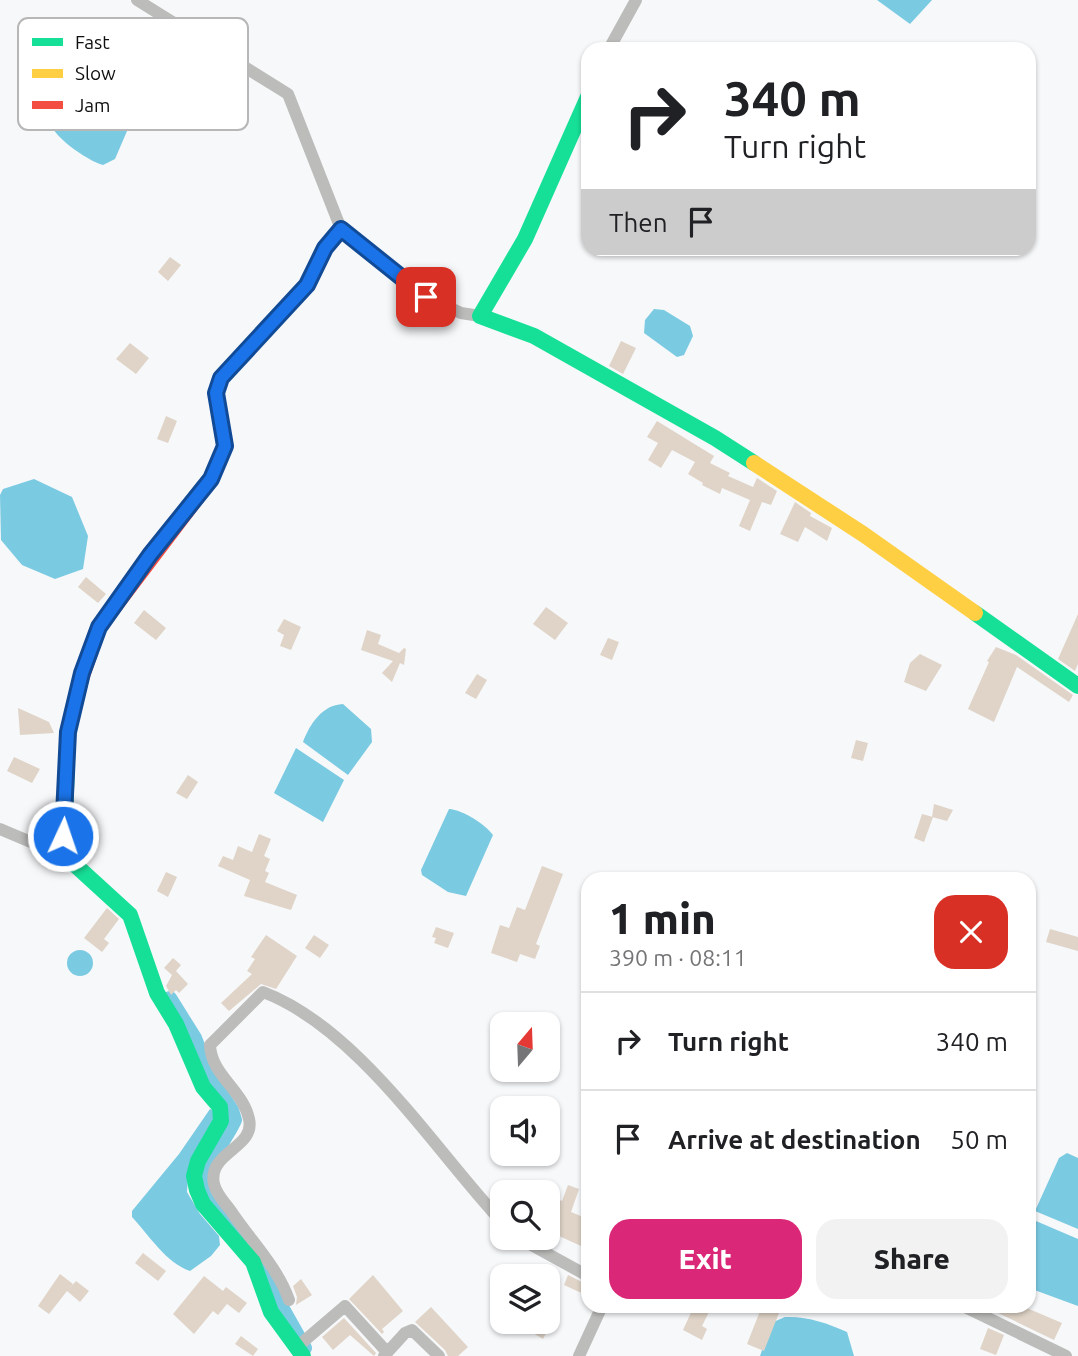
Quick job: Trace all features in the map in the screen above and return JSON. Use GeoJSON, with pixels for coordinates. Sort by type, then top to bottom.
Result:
{"type":"FeatureCollection","features":[{"type":"Feature","properties":{"kind":"street"},"geometry":{"type":"LineString","coordinates":[[137,0],[166,18]]}},
{"type":"Feature","properties":{"kind":"street"},"geometry":{"type":"LineString","coordinates":[[613,42],[636,0]]}},
{"type":"Feature","properties":{"kind":"street"},"geometry":{"type":"LineString","coordinates":[[248,69],[288,94],[341,229],[426,297],[461,313],[480,316],[534,336],[715,438],[863,534],[1078,686]]}},
{"type":"Feature","properties":{"kind":"street"},"geometry":{"type":"LineString","coordinates":[[480,316],[525,239],[581,113]]}},
{"type":"Feature","properties":{"kind":"street"},"geometry":{"type":"LineString","coordinates":[[341,229],[325,248],[307,285],[221,378],[216,393],[225,446],[211,479],[150,555],[99,627],[82,673],[68,732],[64,849],[72,862],[130,915],[156,993],[176,1024],[203,1087],[223,1114],[198,1161],[194,1175],[197,1189],[203,1204],[253,1262],[271,1312],[300,1352],[310,1336],[345,1306],[385,1354],[412,1330],[439,1356]]}},
{"type":"Feature","properties":{"kind":"street"},"geometry":{"type":"LineString","coordinates":[[0,829],[45,848],[64,849]]}},
{"type":"Feature","properties":{"kind":"street"},"geometry":{"type":"LineString","coordinates":[[289,1300],[266,1257],[246,1234],[214,1184],[214,1171],[222,1158],[249,1136],[250,1129],[249,1117],[237,1094],[212,1063],[210,1045],[263,992],[319,1023],[370,1071],[490,1208]]}},
{"type":"Feature","properties":{"kind":"street"},"geometry":{"type":"LineString","coordinates":[[541,1250],[581,1272]]}},
{"type":"Feature","properties":{"kind":"street"},"geometry":{"type":"LineString","coordinates":[[579,1356],[598,1313]]}},
{"type":"Feature","properties":{"kind":"street"},"geometry":{"type":"LineString","coordinates":[[977,1313],[1066,1356]]}},
{"type":"Feature","properties":{"kind":"water"},"geometry":{"type":"Polygon","coordinates":[[[877,0],[932,0],[910,24],[877,0]]]}},
{"type":"Feature","properties":{"kind":"water"},"geometry":{"type":"Polygon","coordinates":[[[54,130],[127,130],[115,159],[103,165],[79,153],[54,130]]]}},
{"type":"Feature","properties":{"kind":"water"},"geometry":{"type":"Polygon","coordinates":[[[654,309],[664,310],[690,326],[693,336],[684,355],[677,357],[644,333],[645,320],[654,309]]]}},
{"type":"Feature","properties":{"kind":"water"},"geometry":{"type":"Polygon","coordinates":[[[34,479],[72,497],[88,536],[83,569],[55,579],[22,565],[1,540],[0,495],[3,489],[34,479]]]}},
{"type":"Feature","properties":{"kind":"water"},"geometry":{"type":"Polygon","coordinates":[[[343,704],[371,729],[372,742],[348,775],[303,742],[309,729],[323,712],[343,704]]]}},
{"type":"Feature","properties":{"kind":"water"},"geometry":{"type":"Polygon","coordinates":[[[296,748],[344,780],[323,822],[274,793],[296,748]]]}},
{"type":"Feature","properties":{"kind":"water"},"geometry":{"type":"Polygon","coordinates":[[[449,809],[473,818],[493,835],[466,896],[448,892],[422,875],[421,870],[449,809]]]}},
{"type":"Feature","properties":{"kind":"water"},"geometry":{"type":"Polygon","coordinates":[[[80,950],[89,954],[93,963],[89,972],[80,976],[71,972],[67,963],[71,954],[80,950]]]}},
{"type":"Feature","properties":{"kind":"water"},"geometry":{"type":"Polygon","coordinates":[[[210,1109],[215,1111],[216,1119],[188,1178],[187,1192],[200,1214],[219,1236],[220,1245],[211,1256],[190,1271],[173,1262],[158,1248],[132,1217],[132,1211],[179,1154],[210,1109]]]}},
{"type":"Feature","properties":{"kind":"water"},"geometry":{"type":"Polygon","coordinates":[[[1067,1153],[1078,1158],[1078,1229],[1036,1211],[1059,1158],[1067,1153]]]}},
{"type":"Feature","properties":{"kind":"water"},"geometry":{"type":"Polygon","coordinates":[[[1036,1221],[1078,1239],[1078,1306],[1036,1291],[1036,1221]]]}},
{"type":"Feature","properties":{"kind":"water"},"geometry":{"type":"Polygon","coordinates":[[[785,1317],[817,1321],[847,1332],[854,1356],[760,1356],[771,1323],[785,1317]]]}},
{"type":"Feature","properties":{"kind":"building"},"geometry":{"type":"Polygon","coordinates":[[[170,257],[181,265],[168,281],[158,272],[170,257]]]}},
{"type":"Feature","properties":{"kind":"building"},"geometry":{"type":"Polygon","coordinates":[[[621,341],[636,348],[623,374],[609,366],[621,341]]]}},
{"type":"Feature","properties":{"kind":"building"},"geometry":{"type":"Polygon","coordinates":[[[130,343],[149,358],[136,374],[116,359],[130,343]]]}},
{"type":"Feature","properties":{"kind":"building"},"geometry":{"type":"Polygon","coordinates":[[[166,416],[177,421],[168,443],[157,439],[166,416]]]}},
{"type":"Feature","properties":{"kind":"building"},"geometry":{"type":"Polygon","coordinates":[[[657,421],[714,456],[710,463],[730,473],[728,476],[753,487],[757,478],[777,491],[771,505],[762,502],[750,531],[739,526],[750,500],[722,488],[720,494],[702,485],[703,483],[688,474],[695,462],[672,450],[661,468],[648,460],[658,443],[647,437],[657,421]]]}},
{"type":"Feature","properties":{"kind":"building"},"geometry":{"type":"Polygon","coordinates":[[[795,502],[811,513],[810,516],[832,528],[827,541],[805,527],[798,542],[780,534],[795,502]]]}},
{"type":"Feature","properties":{"kind":"building"},"geometry":{"type":"Polygon","coordinates":[[[86,577],[106,594],[98,603],[78,587],[86,577]]]}},
{"type":"Feature","properties":{"kind":"building"},"geometry":{"type":"Polygon","coordinates":[[[546,607],[568,623],[555,640],[533,624],[546,607]]]}},
{"type":"Feature","properties":{"kind":"building"},"geometry":{"type":"Polygon","coordinates":[[[144,610],[166,628],[156,640],[134,623],[144,610]]]}},
{"type":"Feature","properties":{"kind":"building"},"geometry":{"type":"Polygon","coordinates":[[[1078,614],[1078,664],[1075,671],[1058,659],[1078,614]]]}},
{"type":"Feature","properties":{"kind":"building"},"geometry":{"type":"Polygon","coordinates":[[[284,619],[301,627],[291,650],[280,646],[284,635],[277,631],[284,619]]]}},
{"type":"Feature","properties":{"kind":"building"},"geometry":{"type":"Polygon","coordinates":[[[367,630],[381,635],[378,644],[399,653],[406,649],[404,665],[400,663],[392,682],[382,673],[393,661],[361,650],[367,630]]]}},
{"type":"Feature","properties":{"kind":"building"},"geometry":{"type":"Polygon","coordinates":[[[608,638],[619,642],[612,660],[600,655],[608,638]]]}},
{"type":"Feature","properties":{"kind":"building"},"geometry":{"type":"Polygon","coordinates":[[[996,647],[1016,655],[1073,695],[1069,702],[1017,667],[994,722],[968,709],[989,662],[987,661],[996,647]]]}},
{"type":"Feature","properties":{"kind":"building"},"geometry":{"type":"Polygon","coordinates":[[[920,654],[942,665],[926,691],[904,682],[910,663],[920,654]]]}},
{"type":"Feature","properties":{"kind":"building"},"geometry":{"type":"Polygon","coordinates":[[[477,674],[487,680],[476,699],[465,693],[477,674]]]}},
{"type":"Feature","properties":{"kind":"building"},"geometry":{"type":"Polygon","coordinates":[[[18,708],[49,722],[54,733],[20,735],[18,708]]]}},
{"type":"Feature","properties":{"kind":"building"},"geometry":{"type":"Polygon","coordinates":[[[856,740],[868,743],[863,761],[851,758],[856,740]]]}},
{"type":"Feature","properties":{"kind":"building"},"geometry":{"type":"Polygon","coordinates":[[[14,757],[40,769],[32,783],[7,771],[14,757]]]}},
{"type":"Feature","properties":{"kind":"building"},"geometry":{"type":"Polygon","coordinates":[[[188,775],[198,782],[187,799],[176,793],[188,775]]]}},
{"type":"Feature","properties":{"kind":"building"},"geometry":{"type":"Polygon","coordinates":[[[934,804],[953,810],[947,821],[932,817],[934,804]]]}},
{"type":"Feature","properties":{"kind":"building"},"geometry":{"type":"Polygon","coordinates":[[[922,814],[933,817],[924,842],[914,838],[922,814]]]}},
{"type":"Feature","properties":{"kind":"building"},"geometry":{"type":"Polygon","coordinates":[[[259,834],[271,839],[264,856],[270,859],[265,871],[269,873],[265,882],[297,895],[291,910],[244,896],[250,880],[218,866],[223,856],[233,860],[238,846],[252,852],[259,834]]]}},
{"type":"Feature","properties":{"kind":"building"},"geometry":{"type":"Polygon","coordinates":[[[542,866],[563,874],[536,944],[540,946],[535,959],[520,954],[517,962],[491,953],[500,925],[509,928],[517,907],[525,910],[542,866]]]}},
{"type":"Feature","properties":{"kind":"building"},"geometry":{"type":"Polygon","coordinates":[[[166,872],[177,877],[168,897],[157,891],[166,872]]]}},
{"type":"Feature","properties":{"kind":"building"},"geometry":{"type":"Polygon","coordinates":[[[107,908],[119,919],[104,939],[109,943],[102,952],[84,938],[107,908]]]}},
{"type":"Feature","properties":{"kind":"building"},"geometry":{"type":"Polygon","coordinates":[[[436,927],[454,933],[448,948],[434,943],[436,938],[432,937],[436,927]]]}},
{"type":"Feature","properties":{"kind":"building"},"geometry":{"type":"Polygon","coordinates":[[[1050,929],[1078,937],[1078,951],[1046,942],[1050,929]]]}},
{"type":"Feature","properties":{"kind":"building"},"geometry":{"type":"Polygon","coordinates":[[[266,935],[297,956],[276,989],[261,984],[229,1011],[221,1003],[252,974],[247,971],[255,959],[251,957],[266,935]]]}},
{"type":"Feature","properties":{"kind":"building"},"geometry":{"type":"Polygon","coordinates":[[[314,935],[329,945],[320,958],[305,948],[314,935]]]}},
{"type":"Feature","properties":{"kind":"building"},"geometry":{"type":"Polygon","coordinates":[[[173,958],[181,965],[176,971],[188,984],[179,993],[176,990],[171,995],[166,986],[172,975],[164,968],[173,958]]]}},
{"type":"Feature","properties":{"kind":"building"},"geometry":{"type":"Polygon","coordinates":[[[568,1185],[579,1189],[571,1212],[581,1216],[581,1246],[560,1236],[560,1200],[562,1201],[568,1185]]]}},
{"type":"Feature","properties":{"kind":"building"},"geometry":{"type":"Polygon","coordinates":[[[143,1253],[166,1271],[158,1281],[135,1263],[143,1253]]]}},
{"type":"Feature","properties":{"kind":"building"},"geometry":{"type":"Polygon","coordinates":[[[60,1274],[73,1284],[69,1289],[76,1281],[89,1291],[80,1302],[67,1291],[49,1314],[38,1306],[60,1274]]]}},
{"type":"Feature","properties":{"kind":"building"},"geometry":{"type":"Polygon","coordinates":[[[373,1275],[403,1311],[382,1329],[382,1334],[349,1299],[373,1275]]]}},
{"type":"Feature","properties":{"kind":"building"},"geometry":{"type":"Polygon","coordinates":[[[568,1275],[581,1282],[581,1293],[564,1285],[568,1275]]]}},
{"type":"Feature","properties":{"kind":"building"},"geometry":{"type":"Polygon","coordinates":[[[204,1276],[223,1291],[226,1287],[247,1303],[239,1313],[227,1304],[218,1315],[213,1311],[194,1334],[173,1314],[204,1276]]]}},
{"type":"Feature","properties":{"kind":"building"},"geometry":{"type":"Polygon","coordinates":[[[301,1279],[312,1295],[296,1305],[297,1297],[293,1286],[301,1279]]]}},
{"type":"Feature","properties":{"kind":"building"},"geometry":{"type":"Polygon","coordinates":[[[431,1307],[468,1347],[458,1356],[448,1356],[415,1322],[431,1307]]]}},
{"type":"Feature","properties":{"kind":"building"},"geometry":{"type":"Polygon","coordinates":[[[1036,1312],[1062,1323],[1054,1340],[998,1313],[1036,1312]]]}},
{"type":"Feature","properties":{"kind":"building"},"geometry":{"type":"Polygon","coordinates":[[[691,1313],[708,1313],[702,1326],[707,1329],[702,1340],[683,1330],[691,1313]]]}},
{"type":"Feature","properties":{"kind":"building"},"geometry":{"type":"Polygon","coordinates":[[[759,1313],[779,1313],[764,1351],[747,1344],[759,1313]]]}},
{"type":"Feature","properties":{"kind":"building"},"geometry":{"type":"Polygon","coordinates":[[[344,1318],[376,1353],[374,1356],[350,1335],[333,1350],[322,1337],[344,1318]]]}},
{"type":"Feature","properties":{"kind":"building"},"geometry":{"type":"Polygon","coordinates":[[[988,1328],[1004,1335],[996,1355],[980,1349],[988,1328]]]}},
{"type":"Feature","properties":{"kind":"building"},"geometry":{"type":"Polygon","coordinates":[[[241,1336],[258,1349],[253,1356],[235,1344],[241,1336]]]}},
{"type":"Feature","properties":{"kind":"waterway"},"geometry":{"type":"LineString","coordinates":[[170,998],[195,1038],[211,1078],[232,1110],[235,1120],[212,1162],[209,1180],[210,1189],[241,1240]]}},
{"type":"Feature","properties":{"kind":"waterway"},"geometry":{"type":"LineString","coordinates":[[255,1259],[305,1348]]}},
{"type":"Feature","properties":{"kind":"traffic: fast"},"geometry":{"type":"LineString","coordinates":[[581,113],[525,239],[480,316],[534,336],[715,438],[754,463]]}},
{"type":"Feature","properties":{"kind":"traffic: fast"},"geometry":{"type":"LineString","coordinates":[[215,469],[225,446],[216,393],[221,378],[307,285],[325,248],[341,229]]}},
{"type":"Feature","properties":{"kind":"traffic: fast"},"geometry":{"type":"LineString","coordinates":[[975,613],[1078,686]]}},
{"type":"Feature","properties":{"kind":"traffic: fast"},"geometry":{"type":"LineString","coordinates":[[81,679],[68,732],[64,849],[72,862],[130,915],[157,993],[176,1024],[203,1087],[220,1107],[221,1121],[198,1161],[194,1176],[197,1190],[203,1204],[253,1262],[271,1312],[303,1356]]}},
{"type":"Feature","properties":{"kind":"traffic: slow"},"geometry":{"type":"LineString","coordinates":[[754,463],[863,534],[975,613]]}},
{"type":"Feature","properties":{"kind":"traffic: jam"},"geometry":{"type":"LineString","coordinates":[[81,679],[99,627],[211,479],[215,469]]}},
{"type":"Feature","properties":{"kind":"route"},"geometry":{"type":"LineString","coordinates":[[63,836],[68,732],[82,673],[99,627],[150,555],[211,479],[225,446],[216,393],[221,378],[307,285],[325,248],[341,229],[426,297]]}}]}
